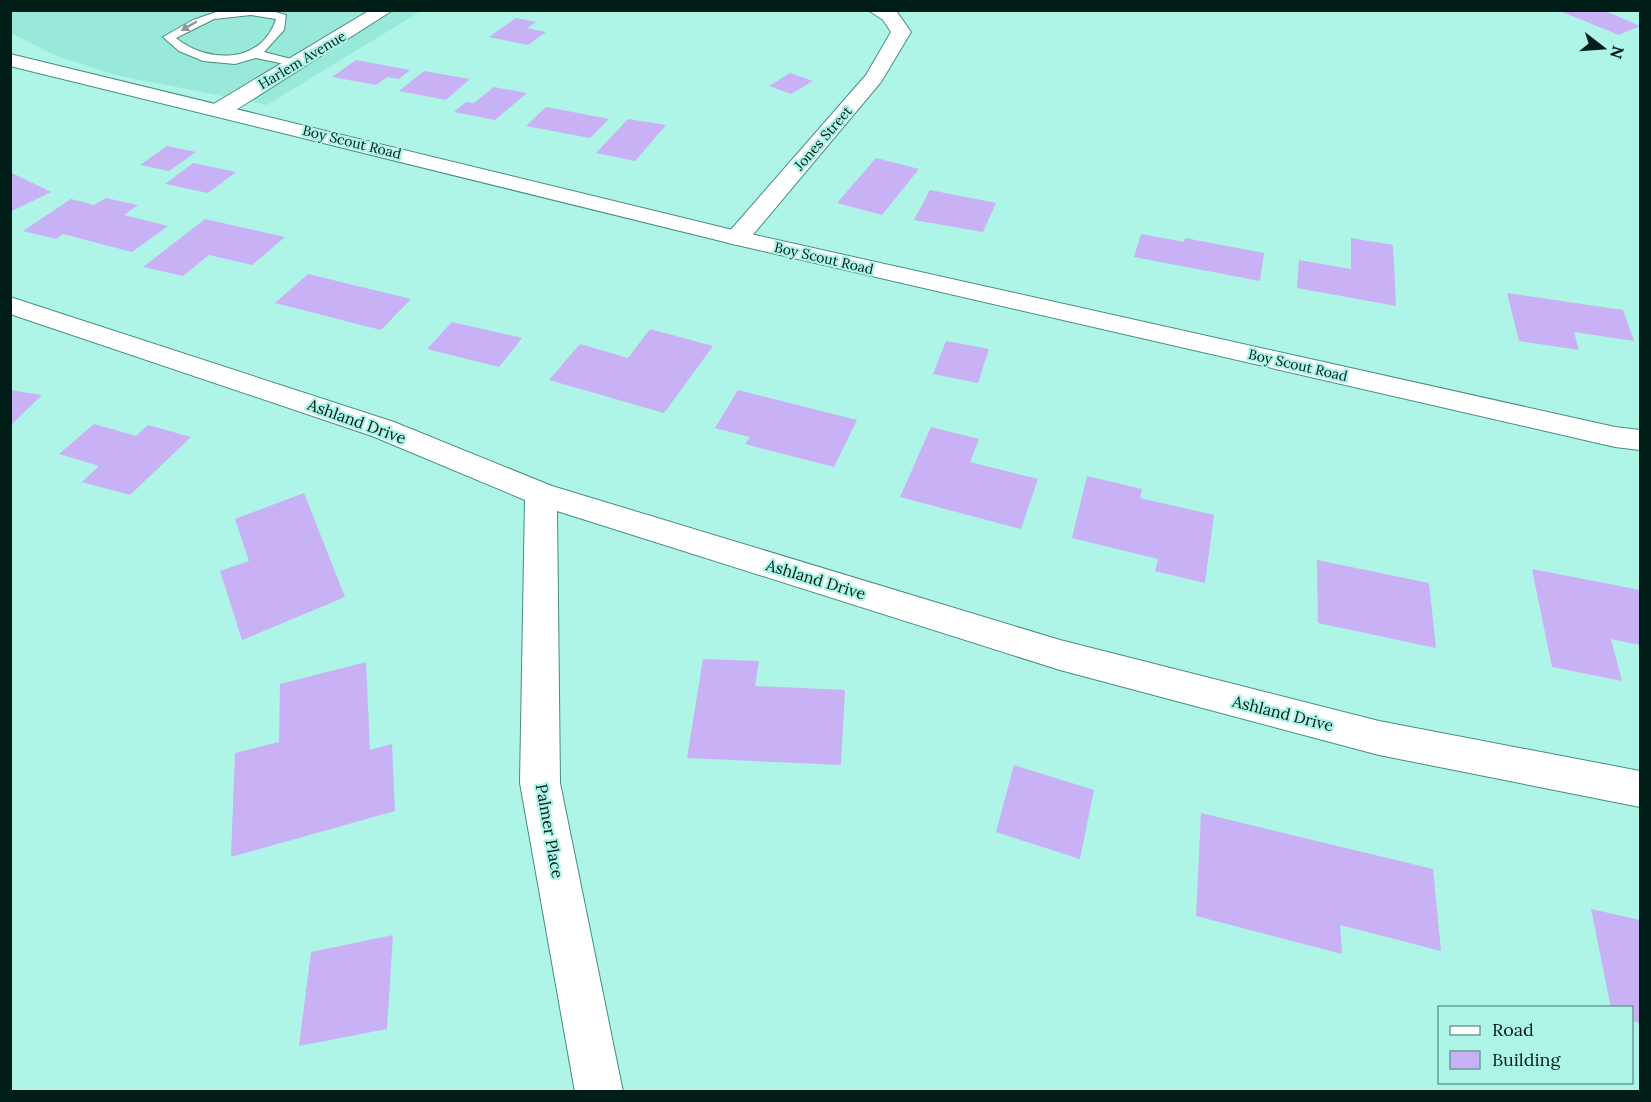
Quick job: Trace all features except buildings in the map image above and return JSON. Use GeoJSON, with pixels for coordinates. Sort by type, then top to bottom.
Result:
{"type":"FeatureCollection","features":[{"type":"Feature","properties":{"kind":"street","name":"Harlem Avenue"},"geometry":{"type":"LineString","coordinates":[[220,110],[384,10]]}},
{"type":"Feature","properties":{"kind":"street","name":"Jones Street"},"geometry":{"type":"LineString","coordinates":[[737,238],[874,78],[901,32],[890,16],[877,10]]}},
{"type":"Feature","properties":{"kind":"street","name":"Boy Scout Road"},"geometry":{"type":"LineString","coordinates":[[10,60],[737,238],[1603,435],[1641,440]]}},
{"type":"Feature","properties":{"kind":"street","name":"Ashland Drive"},"geometry":{"type":"LineString","coordinates":[[10,305],[383,429],[541,494],[1060,655],[1379,738],[1641,789]]}},
{"type":"Feature","properties":{"kind":"street","name":"Palmer Place"},"geometry":{"type":"LineString","coordinates":[[541,494],[540,783],[598,1092]]}},
{"type":"Feature","properties":{"kind":"lane"},"geometry":{"type":"LineString","coordinates":[[256,54],[278,30],[282,17],[262,12],[231,11],[201,19],[170,37],[183,49],[203,57],[235,60],[256,54],[295,64]]}},
{"type":"Feature","properties":{"kind":"shaded area"},"geometry":{"type":"Polygon","coordinates":[[[10,11],[421,11],[267,105],[115,75],[54,55],[11,33],[10,11]]]}}]}
